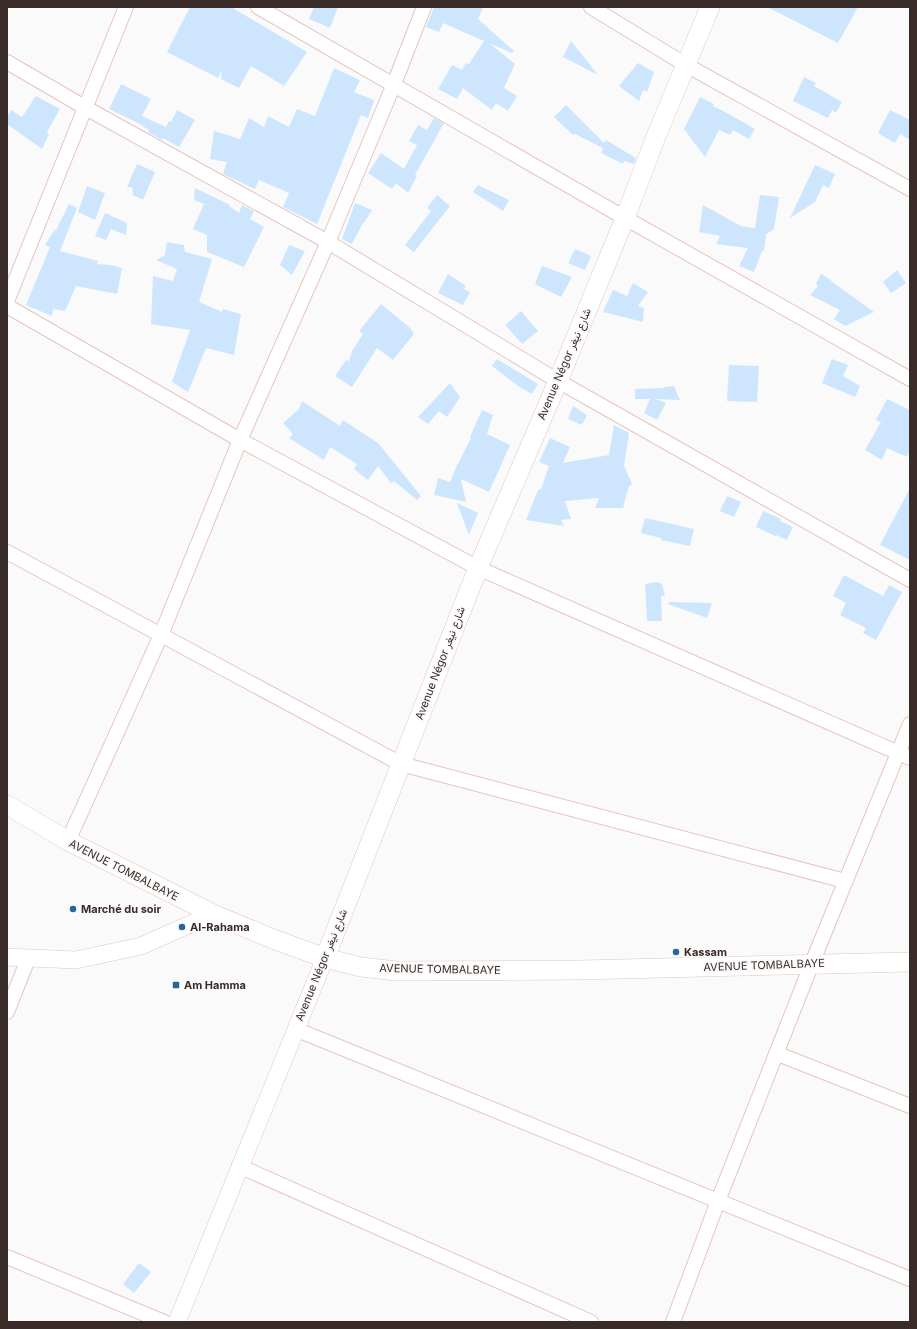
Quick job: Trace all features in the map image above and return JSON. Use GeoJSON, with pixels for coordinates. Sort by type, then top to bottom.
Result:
{"type":"FeatureCollection","features":[{"type":"Feature","properties":{"kind":"main road","name":"Avenue Négor شارع نيغر"},"geometry":{"type":"LineString","coordinates":[[325,958],[478,568],[558,382],[625,218],[657,134],[710,7]]}},
{"type":"Feature","properties":{"kind":"main road","name":"AVENUE TOMBALBAYE"},"geometry":{"type":"LineString","coordinates":[[7,805],[68,841],[213,914],[273,939],[325,958],[361,967],[396,971],[580,970],[812,963],[910,962]]}},
{"type":"Feature","properties":{"kind":"street"},"geometry":{"type":"LineString","coordinates":[[7,300],[126,7]]}},
{"type":"Feature","properties":{"kind":"street"},"geometry":{"type":"LineString","coordinates":[[258,7],[625,218],[910,379]]}},
{"type":"Feature","properties":{"kind":"street"},"geometry":{"type":"LineString","coordinates":[[68,841],[161,635],[240,440],[328,242],[394,84],[424,7]]}},
{"type":"Feature","properties":{"kind":"street"},"geometry":{"type":"LineString","coordinates":[[590,7],[686,65],[910,189]]}},
{"type":"Feature","properties":{"kind":"street"},"geometry":{"type":"LineString","coordinates":[[7,62],[86,108],[328,242],[558,382],[910,580]]}},
{"type":"Feature","properties":{"kind":"street"},"geometry":{"type":"LineString","coordinates":[[7,306],[240,440],[478,568],[904,756]]}},
{"type":"Feature","properties":{"kind":"street"},"geometry":{"type":"LineString","coordinates":[[7,552],[401,764],[845,881]]}},
{"type":"Feature","properties":{"kind":"street"},"geometry":{"type":"LineString","coordinates":[[673,1322],[718,1201],[778,1054],[845,881],[904,756],[910,724]]}},
{"type":"Feature","properties":{"kind":"street"},"geometry":{"type":"LineString","coordinates":[[7,958],[76,960],[140,946],[213,914]]}},
{"type":"Feature","properties":{"kind":"street","name":"Avenue Négor شارع نيغر"},"geometry":{"type":"LineString","coordinates":[[177,1322],[239,1166],[325,958]]}},
{"type":"Feature","properties":{"kind":"street"},"geometry":{"type":"LineString","coordinates":[[7,1012],[28,959]]}},
{"type":"Feature","properties":{"kind":"street"},"geometry":{"type":"LineString","coordinates":[[295,1029],[910,1279]]}},
{"type":"Feature","properties":{"kind":"street"},"geometry":{"type":"LineString","coordinates":[[778,1054],[910,1106]]}},
{"type":"Feature","properties":{"kind":"street"},"geometry":{"type":"LineString","coordinates":[[239,1166],[591,1322]]}},
{"type":"Feature","properties":{"kind":"street"},"geometry":{"type":"LineString","coordinates":[[7,1256],[164,1322]]}},
{"type":"Feature","properties":{"kind":"building"},"geometry":{"type":"Polygon","coordinates":[[[190,7],[231,7],[307,52],[284,86],[251,66],[239,88],[221,79],[222,70],[218,78],[167,52],[190,7]]]}},
{"type":"Feature","properties":{"kind":"building"},"geometry":{"type":"Polygon","coordinates":[[[314,7],[338,7],[330,28],[309,19],[314,7]]]}},
{"type":"Feature","properties":{"kind":"building"},"geometry":{"type":"Polygon","coordinates":[[[434,7],[483,7],[478,19],[514,51],[512,53],[489,43],[515,64],[504,88],[517,96],[508,111],[496,103],[492,110],[463,88],[457,99],[438,89],[452,65],[462,70],[466,63],[469,64],[484,41],[443,23],[439,32],[426,27],[434,7]]]}},
{"type":"Feature","properties":{"kind":"building"},"geometry":{"type":"Polygon","coordinates":[[[767,7],[858,7],[838,43],[767,7]]]}},
{"type":"Feature","properties":{"kind":"building"},"geometry":{"type":"Polygon","coordinates":[[[571,41],[598,75],[563,57],[571,41]]]}},
{"type":"Feature","properties":{"kind":"building"},"geometry":{"type":"Polygon","coordinates":[[[638,63],[654,72],[647,92],[643,90],[639,101],[619,86],[638,63]]]}},
{"type":"Feature","properties":{"kind":"building"},"geometry":{"type":"Polygon","coordinates":[[[334,68],[360,80],[354,92],[374,100],[368,118],[361,115],[317,224],[283,207],[289,193],[259,180],[255,189],[223,174],[227,162],[210,159],[214,131],[240,139],[249,118],[264,127],[268,116],[289,127],[297,109],[315,116],[334,68]]]}},
{"type":"Feature","properties":{"kind":"building"},"geometry":{"type":"Polygon","coordinates":[[[804,77],[816,83],[814,86],[842,102],[836,113],[832,110],[828,118],[793,101],[804,77]]]}},
{"type":"Feature","properties":{"kind":"building"},"geometry":{"type":"Polygon","coordinates":[[[121,84],[151,99],[142,116],[166,127],[169,121],[171,122],[177,110],[195,120],[179,147],[163,138],[162,140],[148,132],[149,130],[138,123],[109,109],[121,84]]]}},
{"type":"Feature","properties":{"kind":"building"},"geometry":{"type":"Polygon","coordinates":[[[36,96],[60,109],[47,132],[49,134],[42,149],[7,124],[7,117],[11,110],[22,117],[36,96]]]}},
{"type":"Feature","properties":{"kind":"building"},"geometry":{"type":"Polygon","coordinates":[[[700,97],[714,104],[713,106],[755,129],[749,139],[733,130],[730,135],[719,130],[705,157],[684,129],[700,97]]]}},
{"type":"Feature","properties":{"kind":"building"},"geometry":{"type":"Polygon","coordinates":[[[566,105],[604,143],[606,140],[636,158],[634,164],[624,161],[623,164],[601,153],[603,148],[575,134],[573,135],[554,117],[566,105]]]}},
{"type":"Feature","properties":{"kind":"building"},"geometry":{"type":"Polygon","coordinates":[[[890,110],[910,120],[910,140],[900,134],[895,143],[878,133],[890,110]]]}},
{"type":"Feature","properties":{"kind":"building"},"geometry":{"type":"Polygon","coordinates":[[[434,118],[444,123],[415,175],[417,176],[408,193],[396,183],[392,189],[368,173],[381,153],[404,169],[417,145],[409,141],[418,125],[427,130],[434,118]]]}},
{"type":"Feature","properties":{"kind":"building"},"geometry":{"type":"Polygon","coordinates":[[[137,164],[155,172],[143,200],[133,195],[132,187],[127,187],[137,164]]]}},
{"type":"Feature","properties":{"kind":"building"},"geometry":{"type":"Polygon","coordinates":[[[815,165],[835,174],[829,188],[823,185],[815,202],[790,218],[815,165]]]}},
{"type":"Feature","properties":{"kind":"building"},"geometry":{"type":"Polygon","coordinates":[[[478,185],[509,200],[503,211],[473,192],[478,185]]]}},
{"type":"Feature","properties":{"kind":"building"},"geometry":{"type":"Polygon","coordinates":[[[87,186],[105,193],[95,220],[78,212],[87,186]]]}},
{"type":"Feature","properties":{"kind":"building"},"geometry":{"type":"Polygon","coordinates":[[[195,188],[230,205],[229,206],[239,213],[242,205],[254,211],[250,219],[264,227],[244,267],[207,252],[207,235],[193,229],[204,204],[194,200],[195,188]]]}},
{"type":"Feature","properties":{"kind":"building"},"geometry":{"type":"Polygon","coordinates":[[[437,195],[450,206],[414,252],[405,245],[431,211],[427,208],[437,195]]]}},
{"type":"Feature","properties":{"kind":"building"},"geometry":{"type":"Polygon","coordinates":[[[760,195],[779,197],[774,229],[766,234],[764,251],[762,251],[754,272],[739,266],[748,248],[716,244],[720,236],[699,232],[703,205],[741,226],[755,228],[760,195]]]}},
{"type":"Feature","properties":{"kind":"building"},"geometry":{"type":"Polygon","coordinates":[[[355,203],[372,210],[352,244],[342,239],[355,203]]]}},
{"type":"Feature","properties":{"kind":"building"},"geometry":{"type":"Polygon","coordinates":[[[69,204],[77,208],[60,251],[98,261],[97,264],[111,265],[122,268],[117,294],[76,286],[65,311],[53,309],[52,316],[26,305],[50,247],[45,245],[55,229],[56,230],[69,204]]]}},
{"type":"Feature","properties":{"kind":"building"},"geometry":{"type":"Polygon","coordinates":[[[105,213],[127,223],[126,235],[111,229],[106,240],[95,236],[105,213]]]}},
{"type":"Feature","properties":{"kind":"building"},"geometry":{"type":"Polygon","coordinates":[[[167,242],[184,245],[185,252],[212,259],[199,302],[222,312],[223,309],[241,314],[234,355],[206,348],[188,392],[172,382],[190,330],[151,324],[153,276],[173,281],[177,269],[156,260],[165,255],[167,242]]]}},
{"type":"Feature","properties":{"kind":"building"},"geometry":{"type":"Polygon","coordinates":[[[289,245],[305,251],[292,275],[280,265],[289,245]]]}},
{"type":"Feature","properties":{"kind":"building"},"geometry":{"type":"Polygon","coordinates":[[[575,249],[591,256],[585,270],[568,263],[575,249]]]}},
{"type":"Feature","properties":{"kind":"building"},"geometry":{"type":"Polygon","coordinates":[[[542,266],[572,277],[561,297],[535,284],[542,266]]]}},
{"type":"Feature","properties":{"kind":"building"},"geometry":{"type":"Polygon","coordinates":[[[897,270],[906,283],[891,293],[883,282],[897,270]]]}},
{"type":"Feature","properties":{"kind":"building"},"geometry":{"type":"Polygon","coordinates":[[[448,274],[466,286],[464,289],[470,292],[463,305],[438,293],[448,274]]]}},
{"type":"Feature","properties":{"kind":"building"},"geometry":{"type":"Polygon","coordinates":[[[821,274],[874,312],[845,326],[834,319],[840,310],[810,295],[818,286],[816,284],[821,274]]]}},
{"type":"Feature","properties":{"kind":"building"},"geometry":{"type":"Polygon","coordinates":[[[633,283],[648,292],[638,306],[644,308],[643,322],[603,312],[613,290],[627,296],[633,283]]]}},
{"type":"Feature","properties":{"kind":"building"},"geometry":{"type":"Polygon","coordinates":[[[381,304],[410,328],[414,334],[393,360],[377,348],[352,387],[335,376],[346,360],[349,361],[352,351],[363,334],[359,331],[381,304]]]}},
{"type":"Feature","properties":{"kind":"building"},"geometry":{"type":"Polygon","coordinates":[[[521,311],[538,331],[522,344],[505,325],[521,311]]]}},
{"type":"Feature","properties":{"kind":"building"},"geometry":{"type":"Polygon","coordinates":[[[497,359],[538,384],[532,394],[521,388],[492,366],[497,359]]]}},
{"type":"Feature","properties":{"kind":"building"},"geometry":{"type":"Polygon","coordinates":[[[832,359],[848,365],[843,376],[860,386],[855,397],[822,383],[832,359]]]}},
{"type":"Feature","properties":{"kind":"building"},"geometry":{"type":"Polygon","coordinates":[[[729,365],[759,366],[757,402],[727,401],[729,365]]]}},
{"type":"Feature","properties":{"kind":"building"},"geometry":{"type":"Polygon","coordinates":[[[450,383],[460,397],[447,417],[439,411],[428,424],[418,417],[450,383]]]}},
{"type":"Feature","properties":{"kind":"building"},"geometry":{"type":"Polygon","coordinates":[[[674,386],[680,400],[656,399],[666,403],[657,420],[644,413],[650,399],[635,399],[635,389],[664,388],[674,386]]]}},
{"type":"Feature","properties":{"kind":"building"},"geometry":{"type":"Polygon","coordinates":[[[887,399],[910,410],[910,450],[907,457],[887,448],[882,460],[865,450],[881,422],[876,420],[887,399]]]}},
{"type":"Feature","properties":{"kind":"building"},"geometry":{"type":"Polygon","coordinates":[[[302,401],[340,426],[343,420],[378,443],[421,496],[417,500],[394,481],[391,483],[378,466],[368,480],[354,469],[357,464],[330,447],[324,460],[289,438],[293,434],[283,423],[299,409],[302,401]]]}},
{"type":"Feature","properties":{"kind":"building"},"geometry":{"type":"Polygon","coordinates":[[[573,406],[587,415],[582,425],[568,419],[573,406]]]}},
{"type":"Feature","properties":{"kind":"building"},"geometry":{"type":"Polygon","coordinates":[[[482,410],[493,415],[487,434],[510,445],[489,492],[461,479],[466,502],[434,495],[438,478],[450,482],[471,438],[470,437],[482,410]]]}},
{"type":"Feature","properties":{"kind":"building"},"geometry":{"type":"Polygon","coordinates":[[[614,425],[629,433],[624,466],[632,484],[629,486],[623,508],[595,508],[599,498],[565,501],[571,519],[561,520],[564,526],[526,520],[538,490],[541,489],[549,466],[539,462],[550,438],[570,447],[563,463],[609,455],[614,425]]]}},
{"type":"Feature","properties":{"kind":"building"},"geometry":{"type":"Polygon","coordinates":[[[910,488],[910,560],[880,545],[910,488]]]}},
{"type":"Feature","properties":{"kind":"building"},"geometry":{"type":"Polygon","coordinates":[[[727,496],[741,502],[734,517],[720,511],[727,496]]]}},
{"type":"Feature","properties":{"kind":"building"},"geometry":{"type":"Polygon","coordinates":[[[457,503],[478,513],[469,535],[457,503]]]}},
{"type":"Feature","properties":{"kind":"building"},"geometry":{"type":"Polygon","coordinates":[[[763,511],[781,519],[780,521],[793,527],[787,540],[756,527],[763,511]]]}},
{"type":"Feature","properties":{"kind":"building"},"geometry":{"type":"Polygon","coordinates":[[[645,518],[694,529],[690,546],[661,540],[661,538],[641,533],[645,518]]]}},
{"type":"Feature","properties":{"kind":"building"},"geometry":{"type":"Polygon","coordinates":[[[844,575],[883,596],[889,585],[902,592],[876,640],[863,633],[866,628],[840,615],[846,603],[833,596],[844,575]]]}},
{"type":"Feature","properties":{"kind":"building"},"geometry":{"type":"Polygon","coordinates":[[[656,582],[662,584],[665,596],[661,596],[662,621],[647,621],[645,584],[656,582]]]}},
{"type":"Feature","properties":{"kind":"building"},"geometry":{"type":"Polygon","coordinates":[[[669,602],[712,603],[707,618],[668,604],[669,602]]]}},
{"type":"Feature","properties":{"kind":"building"},"geometry":{"type":"Polygon","coordinates":[[[139,1263],[151,1272],[134,1293],[123,1284],[139,1263]]]}},
{"type":"Feature","properties":{"kind":"place","name":"Marché du soir"},"geometry":{"type":"Point","coordinates":[73,909]}},
{"type":"Feature","properties":{"kind":"place","name":"Al-Rahama"},"geometry":{"type":"Point","coordinates":[182,927]}},
{"type":"Feature","properties":{"kind":"place","name":"Kassam"},"geometry":{"type":"Point","coordinates":[676,952]}},
{"type":"Feature","properties":{"kind":"place","name":"Am Hamma"},"geometry":{"type":"Point","coordinates":[176,985]}}]}
